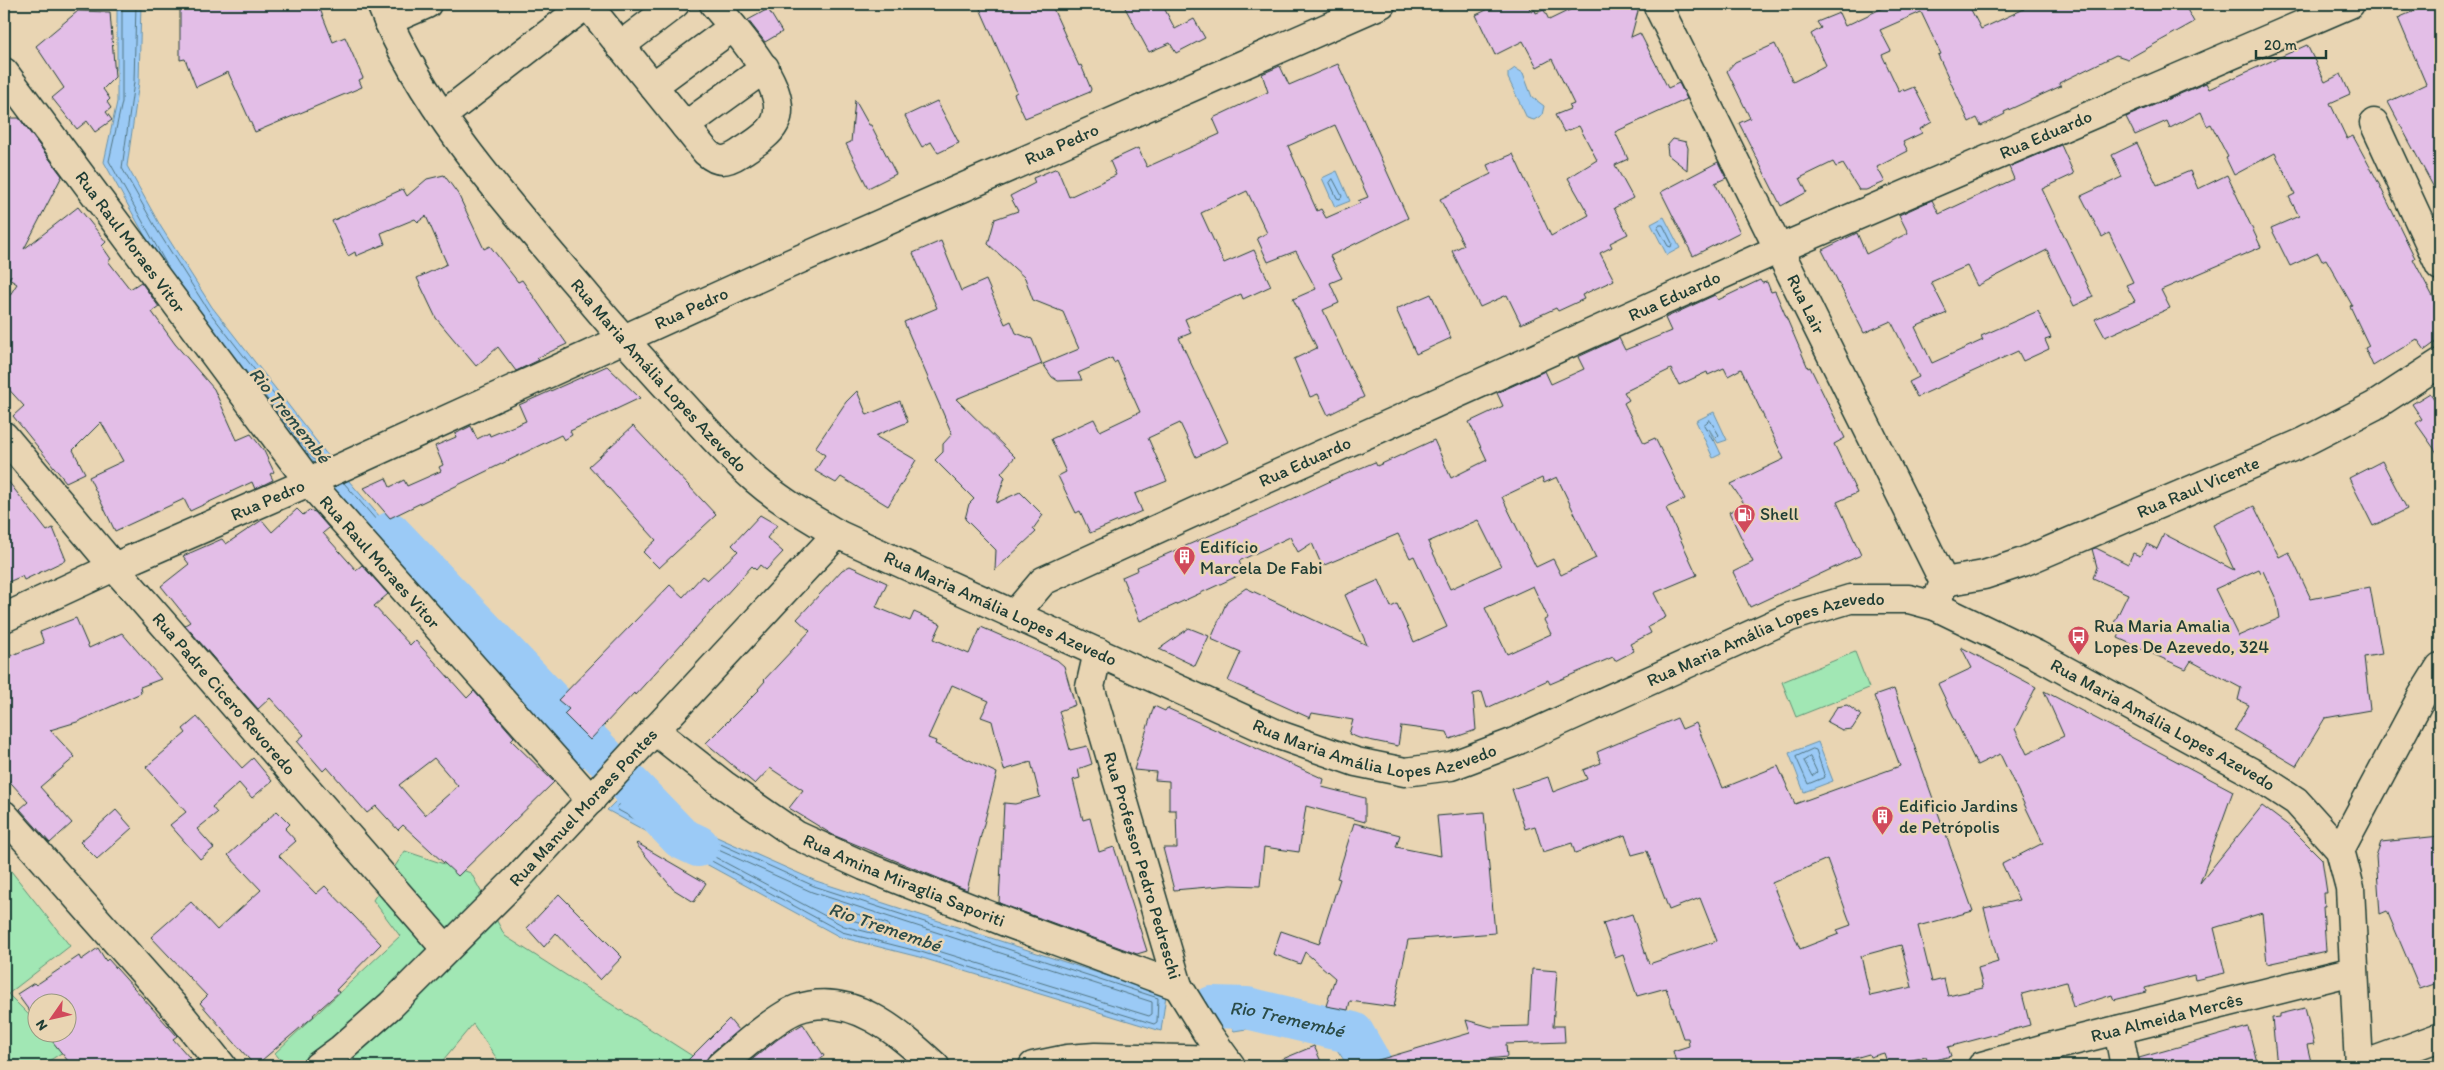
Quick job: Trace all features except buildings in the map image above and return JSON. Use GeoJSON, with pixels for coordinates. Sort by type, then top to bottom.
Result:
{"type":"FeatureCollection","features":[{"type":"Feature","properties":{"kind":"street"},"geometry":{"type":"LineString","coordinates":[[384,12],[427,4]]}},
{"type":"Feature","properties":{"kind":"street"},"geometry":{"type":"LineString","coordinates":[[442,116],[587,4],[706,152],[714,159],[722,161],[730,159],[759,140],[775,124],[777,115],[774,92],[765,68],[714,4]]}},
{"type":"Feature","properties":{"kind":"street"},"geometry":{"type":"LineString","coordinates":[[620,46],[675,4]]}},
{"type":"Feature","properties":{"kind":"street","name":"Rua Pedro"},"geometry":{"type":"LineString","coordinates":[[4,618],[623,339],[1177,92],[1381,4]]}},
{"type":"Feature","properties":{"kind":"street","name":"Rua Lair"},"geometry":{"type":"LineString","coordinates":[[1657,4],[1779,249],[1940,594]]}},
{"type":"Feature","properties":{"kind":"street","name":"Rua Eduardo"},"geometry":{"type":"LineString","coordinates":[[1015,614],[1044,582],[1779,249],[2350,4]]}},
{"type":"Feature","properties":{"kind":"street","name":"Rua Maria Amália Lopes Azevedo"},"geometry":{"type":"LineString","coordinates":[[384,12],[424,87],[442,116],[538,239],[623,339],[755,479],[798,511],[837,534],[1279,735],[1356,762],[1406,772],[1451,766],[1512,743],[1790,617],[1850,599],[1878,597],[1909,599],[1940,594],[2037,656],[2253,773],[2296,801],[2340,850],[2350,888],[2353,971],[2360,1066]]}},
{"type":"Feature","properties":{"kind":"street"},"geometry":{"type":"LineString","coordinates":[[653,86],[733,27]]}},
{"type":"Feature","properties":{"kind":"street"},"geometry":{"type":"LineString","coordinates":[[685,126],[765,68]]}},
{"type":"Feature","properties":{"kind":"street","name":"Rua Raul Moraes Vitor"},"geometry":{"type":"LineString","coordinates":[[4,72],[322,476],[591,800]]}},
{"type":"Feature","properties":{"kind":"street"},"geometry":{"type":"LineString","coordinates":[[2374,123],[2440,266]]}},
{"type":"Feature","properties":{"kind":"street","name":"Rua Raul Vicente"},"geometry":{"type":"LineString","coordinates":[[1940,594],[1984,575],[2023,562],[2304,442],[2374,406],[2440,363]]}},
{"type":"Feature","properties":{"kind":"street","name":"Rua Padre Cicero Revoredo"},"geometry":{"type":"LineString","coordinates":[[4,436],[114,567],[446,949]]}},
{"type":"Feature","properties":{"kind":"street","name":"Rua Manuel Moraes Pontes"},"geometry":{"type":"LineString","coordinates":[[318,1066],[342,1049],[391,1005],[512,883],[837,534]]}},
{"type":"Feature","properties":{"kind":"street","name":"Rua Professor Pedro Pedreschi"},"geometry":{"type":"LineString","coordinates":[[1098,652],[1090,687],[1178,986],[1229,1063]]}},
{"type":"Feature","properties":{"kind":"street"},"geometry":{"type":"LineString","coordinates":[[2340,850],[2422,696],[2440,667]]}},
{"type":"Feature","properties":{"kind":"street","name":"Rua Amina Miraglia Saporiti"},"geometry":{"type":"LineString","coordinates":[[654,730],[724,785],[796,834],[864,866],[1008,923],[1178,986]]}},
{"type":"Feature","properties":{"kind":"street"},"geometry":{"type":"LineString","coordinates":[[4,815],[176,1010],[222,1066]]}},
{"type":"Feature","properties":{"kind":"street","name":"Rua Almeida Mercês"},"geometry":{"type":"LineString","coordinates":[[1982,1066],[2353,971]]}},
{"type":"Feature","properties":{"kind":"street"},"geometry":{"type":"LineString","coordinates":[[720,1066],[741,1048],[795,1010],[818,1003],[843,1004],[893,1029],[935,1066]]}},
{"type":"Feature","properties":{"kind":"street"},"geometry":{"type":"LineString","coordinates":[[2118,1030],[2125,1066]]}},
{"type":"Feature","properties":{"kind":"street"},"geometry":{"type":"LineString","coordinates":[[2360,1066],[2440,1037]]}},
{"type":"Feature","properties":{"kind":"street"},"geometry":{"type":"LineString","coordinates":[[1033,1066],[1067,1058],[1095,1057],[1229,1063]]}},
{"type":"Feature","properties":{"kind":"green space"},"geometry":{"type":"Polygon","coordinates":[[[1855,652],[1869,688],[1796,717],[1782,682],[1855,652]]]}},
{"type":"Feature","properties":{"kind":"green space"},"geometry":{"type":"Polygon","coordinates":[[[405,851],[471,873],[505,936],[708,1066],[502,1066],[473,1024],[438,1066],[285,1066],[275,1053],[400,936],[373,900],[405,851]]]}},
{"type":"Feature","properties":{"kind":"green space"},"geometry":{"type":"Polygon","coordinates":[[[4,862],[70,946],[8,994],[28,1014],[28,1042],[58,1042],[66,1050],[41,1066],[4,1066],[4,862]]]}},
{"type":"Feature","properties":{"kind":"water"},"geometry":{"type":"Polygon","coordinates":[[[117,4],[141,4],[139,82],[127,166],[161,227],[212,307],[335,465],[590,759],[576,775],[346,510],[171,283],[104,162],[117,102],[117,4]]]}},
{"type":"Feature","properties":{"kind":"water"},"geometry":{"type":"Polygon","coordinates":[[[1515,68],[1523,73],[1532,97],[1544,106],[1542,115],[1534,120],[1527,118],[1508,78],[1508,73],[1515,68]]]}},
{"type":"Feature","properties":{"kind":"water"},"geometry":{"type":"Polygon","coordinates":[[[1337,171],[1350,201],[1335,207],[1322,178],[1337,171]]]}},
{"type":"Feature","properties":{"kind":"water"},"geometry":{"type":"Polygon","coordinates":[[[1664,217],[1680,248],[1667,255],[1651,224],[1664,217]]]}},
{"type":"Feature","properties":{"kind":"water"},"geometry":{"type":"Polygon","coordinates":[[[1714,412],[1727,440],[1718,443],[1709,429],[1721,454],[1713,458],[1696,421],[1714,412]]]}},
{"type":"Feature","properties":{"kind":"water"},"geometry":{"type":"Polygon","coordinates":[[[1818,742],[1833,781],[1804,792],[1789,753],[1818,742]]]}},
{"type":"Feature","properties":{"kind":"water"},"geometry":{"type":"Polygon","coordinates":[[[622,795],[816,881],[1166,995],[1161,1031],[919,957],[840,937],[607,810],[622,795]]]}},
{"type":"Feature","properties":{"kind":"water"},"geometry":{"type":"Polygon","coordinates":[[[1213,1003],[1242,1003],[1336,1025],[1367,1066],[1348,1066],[1327,1035],[1271,1025],[1234,1031],[1213,1003]]]}},
{"type":"Feature","properties":{"kind":"waterway","name":"Rio Tremembé"},"geometry":{"type":"LineString","coordinates":[[390,533],[604,757]]}},
{"type":"Feature","properties":{"kind":"waterway","name":"Rio Tremembé"},"geometry":{"type":"LineString","coordinates":[[630,785],[681,838],[698,846]]}},
{"type":"Feature","properties":{"kind":"waterway","name":"Rio Tremembé"},"geometry":{"type":"LineString","coordinates":[[1212,1007],[1247,1008],[1353,1033],[1372,1066]]}},
{"type":"Feature","properties":{"kind":"place","name":"Shell"},"geometry":{"type":"Point","coordinates":[1744,533]}},
{"type":"Feature","properties":{"kind":"place","name":"Edifício Marcela De Fabi"},"geometry":{"type":"Point","coordinates":[1184,576]}},
{"type":"Feature","properties":{"kind":"place","name":"Rua Maria Amalia Lopes De Azevedo, 324"},"geometry":{"type":"Point","coordinates":[2078,655]}},
{"type":"Feature","properties":{"kind":"place","name":"Edificio Jardins de Petrópolis"},"geometry":{"type":"Point","coordinates":[1883,835]}}]}
